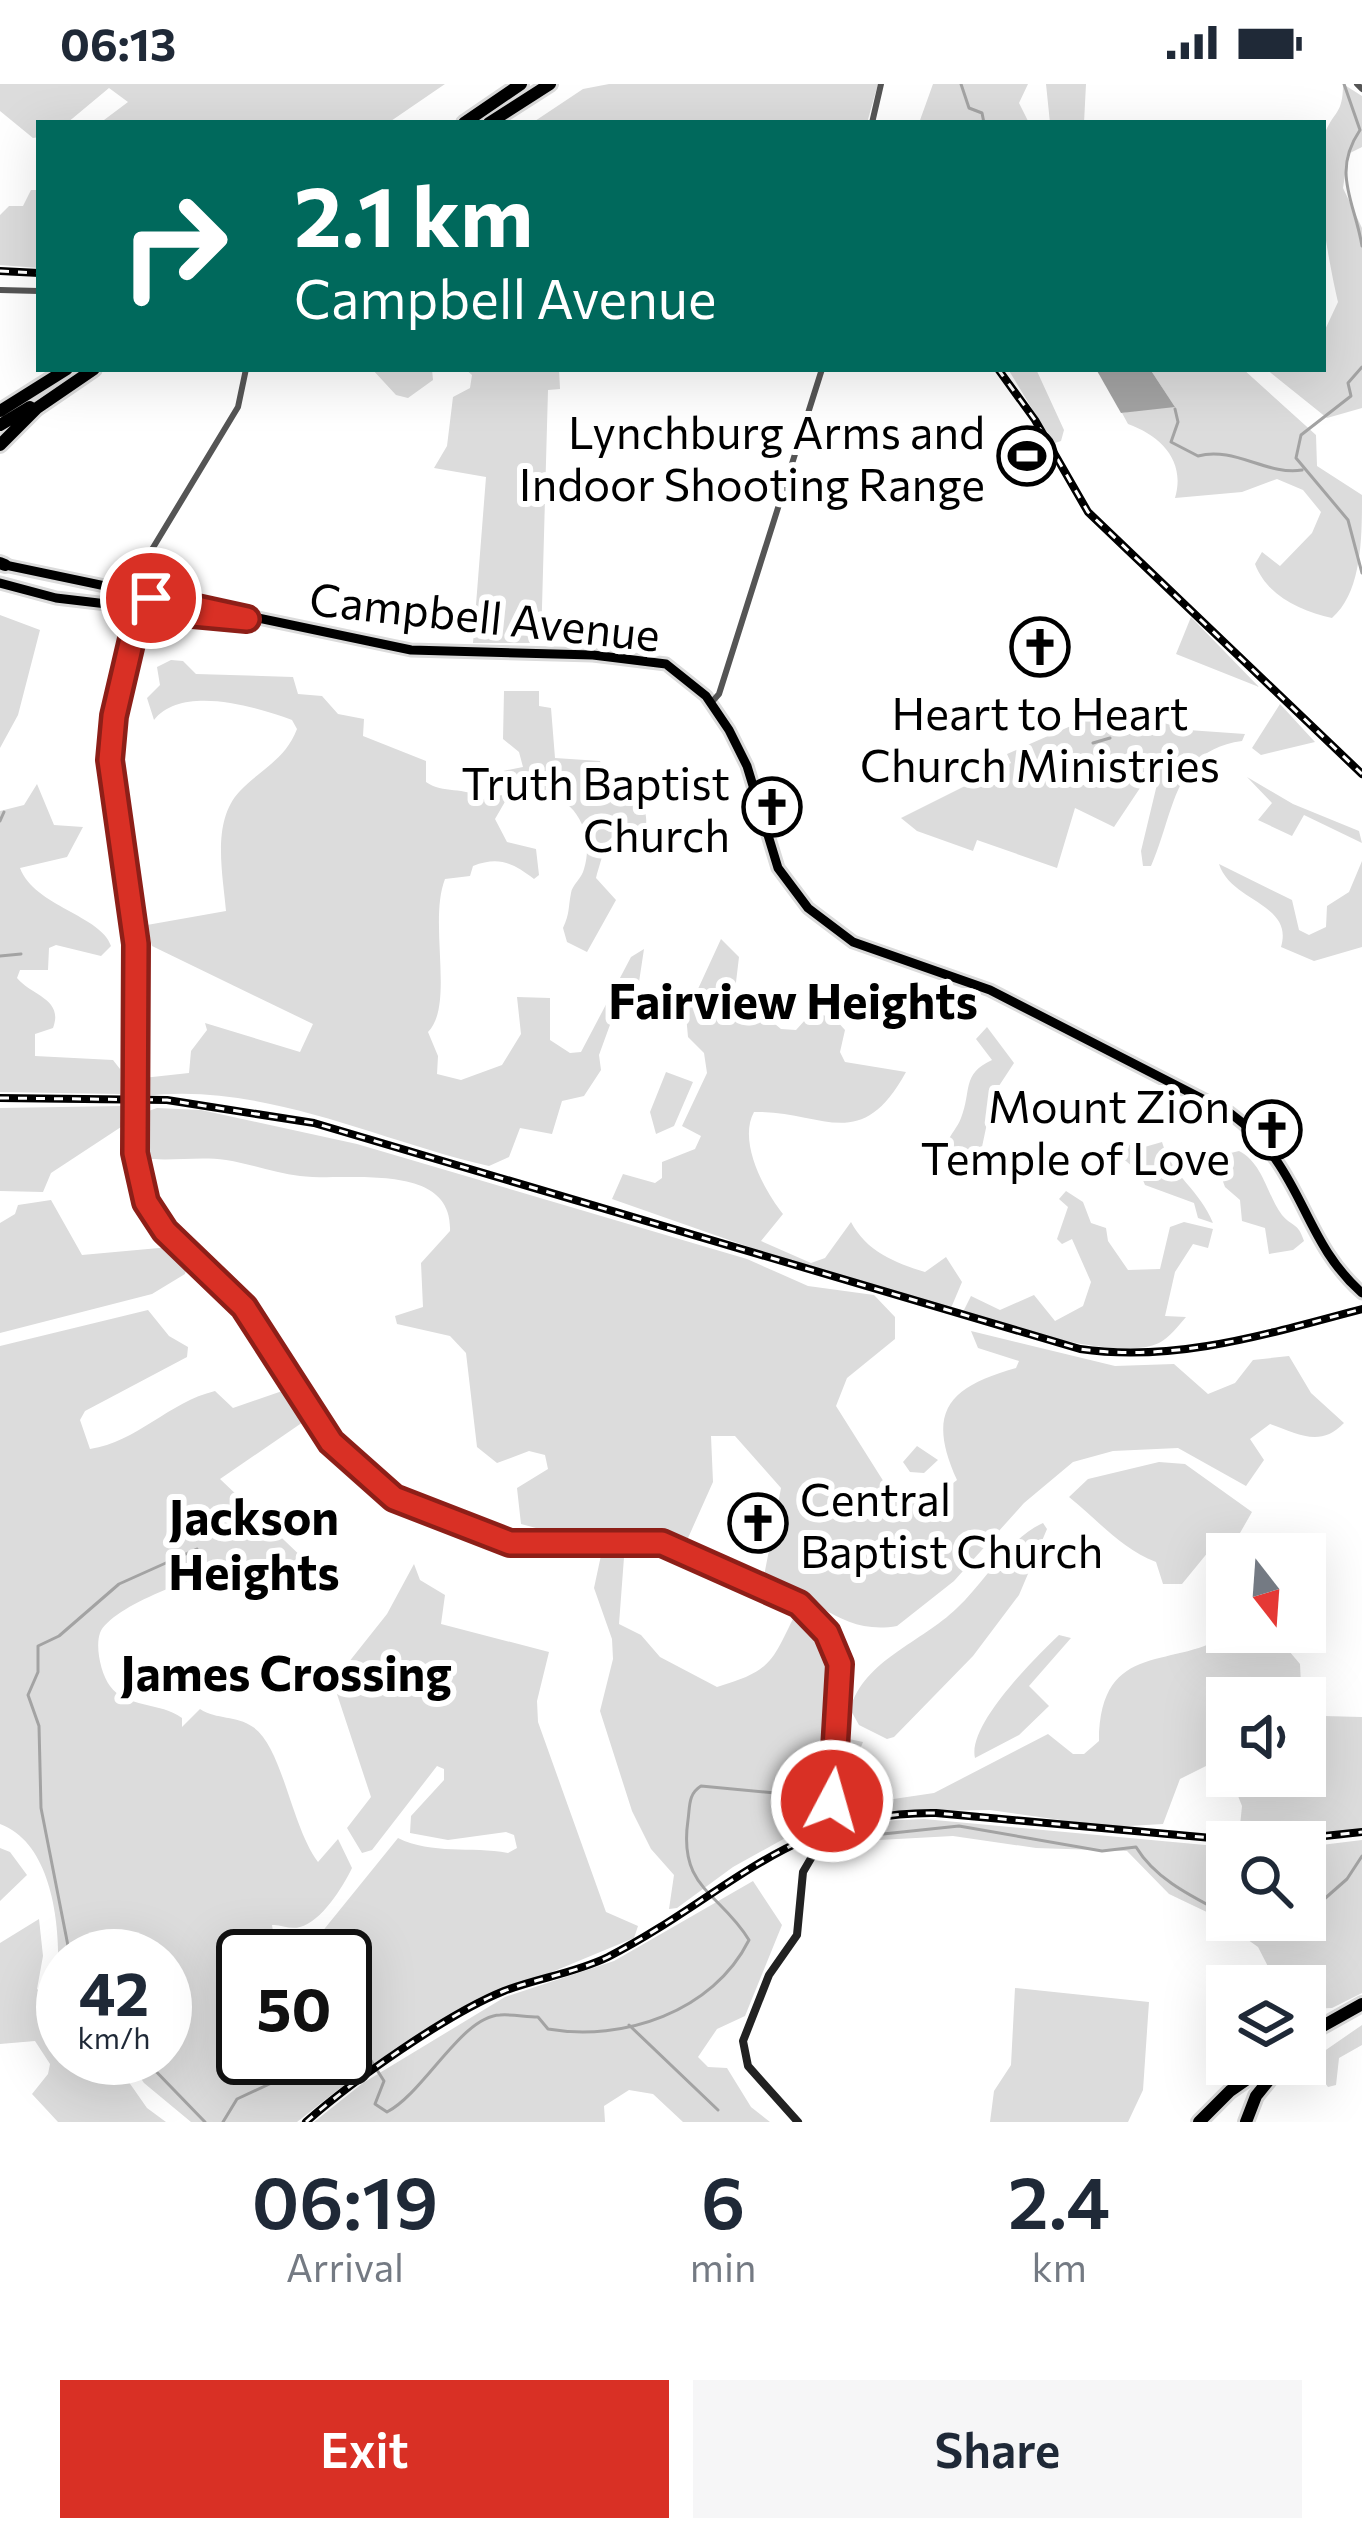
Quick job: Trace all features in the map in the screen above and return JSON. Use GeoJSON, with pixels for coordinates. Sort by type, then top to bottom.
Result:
{"type":"FeatureCollection","features":[{"type":"Feature","properties":{"kind":"highway"},"geometry":{"type":"LineString","coordinates":[[468,120],[521,84]]}},
{"type":"Feature","properties":{"kind":"highway"},"geometry":{"type":"LineString","coordinates":[[495,120],[550,84]]}},
{"type":"Feature","properties":{"kind":"highway"},"geometry":{"type":"LineString","coordinates":[[0,400],[58,372]]}},
{"type":"Feature","properties":{"kind":"highway"},"geometry":{"type":"LineString","coordinates":[[0,411],[59,372]]}},
{"type":"Feature","properties":{"kind":"highway"},"geometry":{"type":"LineString","coordinates":[[0,425],[88,372]]}},
{"type":"Feature","properties":{"kind":"highway"},"geometry":{"type":"LineString","coordinates":[[0,445],[37,408],[89,372]]}},
{"type":"Feature","properties":{"kind":"highway"},"geometry":{"type":"LineString","coordinates":[[1326,2031],[1362,2007]]}},
{"type":"Feature","properties":{"kind":"highway"},"geometry":{"type":"LineString","coordinates":[[1326,2029],[1362,2007]]}},
{"type":"Feature","properties":{"kind":"highway"},"geometry":{"type":"LineString","coordinates":[[1195,2122],[1226,2085]]}},
{"type":"Feature","properties":{"kind":"highway"},"geometry":{"type":"LineString","coordinates":[[1195,2122],[1239,2085]]}},
{"type":"Feature","properties":{"kind":"highway"},"geometry":{"type":"LineString","coordinates":[[1246,2122],[1265,2085]]}},
{"type":"Feature","properties":{"kind":"main road","name":"Campbell Avenue"},"geometry":{"type":"LineString","coordinates":[[2,564],[411,650],[648,659],[681,672],[711,703],[747,766],[778,868],[808,908],[854,942],[990,990],[1230,1113],[1282,1163],[1325,1254],[1362,1293]]}},
{"type":"Feature","properties":{"kind":"main road","name":"Campbell Avenue"},"geometry":{"type":"LineString","coordinates":[[0,583],[139,609],[247,619]]}},
{"type":"Feature","properties":{"kind":"main road"},"geometry":{"type":"LineString","coordinates":[[141,596],[114,716],[110,760],[136,944],[139,1182],[152,1212],[244,1307],[319,1427],[375,1486],[492,1540],[662,1543],[786,1596],[814,1617],[840,1664],[830,1815],[825,1838],[803,1872],[797,1935],[769,1975],[742,2041],[748,2066],[798,2122]]}},
{"type":"Feature","properties":{"kind":"street"},"geometry":{"type":"LineString","coordinates":[[873,120],[881,84]]}},
{"type":"Feature","properties":{"kind":"street"},"geometry":{"type":"LineString","coordinates":[[0,290],[36,291]]}},
{"type":"Feature","properties":{"kind":"street"},"geometry":{"type":"LineString","coordinates":[[141,596],[148,556],[238,407],[245,372]]}},
{"type":"Feature","properties":{"kind":"street"},"geometry":{"type":"LineString","coordinates":[[711,703],[719,694],[821,372]]}},
{"type":"Feature","properties":{"kind":"shaded area"},"geometry":{"type":"Polygon","coordinates":[[[0,84],[445,84],[392,120],[104,120],[128,102],[109,88],[71,120],[36,120],[33,138],[0,111],[0,84]]]}},
{"type":"Feature","properties":{"kind":"shaded area"},"geometry":{"type":"Polygon","coordinates":[[[609,84],[878,84],[868,120],[536,120],[583,89],[609,84]]]}},
{"type":"Feature","properties":{"kind":"shaded area"},"geometry":{"type":"Polygon","coordinates":[[[933,84],[1028,84],[1019,103],[1028,120],[920,120],[933,84]]]}},
{"type":"Feature","properties":{"kind":"shaded area"},"geometry":{"type":"Polygon","coordinates":[[[1046,84],[1086,84],[1084,120],[1050,120],[1046,84]]]}},
{"type":"Feature","properties":{"kind":"shaded area"},"geometry":{"type":"Polygon","coordinates":[[[1343,84],[1362,96],[1362,147],[1348,154],[1343,188],[1362,228],[1362,408],[1327,418],[1270,372],[1326,372],[1326,328],[1338,302],[1326,239],[1326,132],[1343,84]]]}},
{"type":"Feature","properties":{"kind":"shaded area"},"geometry":{"type":"Polygon","coordinates":[[[31,190],[36,190],[36,268],[0,265],[0,215],[9,206],[23,206],[31,190]]]}},
{"type":"Feature","properties":{"kind":"shaded area"},"geometry":{"type":"Polygon","coordinates":[[[375,372],[432,372],[433,380],[408,398],[396,395],[375,372]]]}},
{"type":"Feature","properties":{"kind":"shaded area"},"geometry":{"type":"Polygon","coordinates":[[[468,372],[559,372],[560,389],[548,390],[541,643],[473,643],[486,477],[434,468],[447,446],[453,397],[470,388],[468,372]]]}},
{"type":"Feature","properties":{"kind":"shaded area"},"geometry":{"type":"Polygon","coordinates":[[[1010,372],[1037,372],[1064,430],[1061,441],[1055,443],[1010,372]]]}},
{"type":"Feature","properties":{"kind":"shaded area"},"geometry":{"type":"Polygon","coordinates":[[[1098,372],[1152,372],[1175,407],[1121,413],[1098,372]]]}},
{"type":"Feature","properties":{"kind":"shaded area"},"geometry":{"type":"Polygon","coordinates":[[[1152,372],[1246,372],[1316,435],[1317,466],[1362,495],[1355,579],[1332,618],[1286,600],[1268,585],[1255,564],[1262,552],[1280,566],[1312,533],[1321,512],[1303,490],[1277,479],[1242,492],[1175,498],[1174,461],[1151,435],[1128,424],[1122,413],[1166,404],[1175,407],[1152,372]]]}},
{"type":"Feature","properties":{"kind":"shaded area"},"geometry":{"type":"Polygon","coordinates":[[[0,615],[40,630],[18,715],[0,748],[0,615]]]}},
{"type":"Feature","properties":{"kind":"shaded area"},"geometry":{"type":"Polygon","coordinates":[[[1191,617],[1259,687],[1176,654],[1191,617]]]}},
{"type":"Feature","properties":{"kind":"shaded area"},"geometry":{"type":"Polygon","coordinates":[[[171,660],[183,661],[196,674],[293,677],[298,694],[322,696],[338,714],[364,719],[363,736],[426,761],[426,782],[483,799],[502,795],[506,800],[495,819],[507,842],[536,849],[539,875],[534,879],[512,865],[491,862],[473,866],[470,876],[445,879],[439,917],[440,1003],[428,1032],[438,1056],[437,1074],[461,1080],[502,1065],[521,1034],[517,997],[550,998],[550,1040],[570,1053],[581,1052],[631,957],[644,949],[639,982],[615,1011],[599,1055],[601,1070],[584,1096],[562,1101],[552,1134],[520,1128],[509,1157],[489,1166],[276,1105],[233,1097],[145,1096],[143,1078],[189,1073],[191,1051],[207,1030],[205,1023],[300,1052],[313,1024],[152,946],[147,925],[226,911],[221,848],[225,817],[240,791],[279,756],[297,729],[292,720],[220,702],[182,703],[154,720],[147,698],[160,685],[157,667],[171,660]]]}},
{"type":"Feature","properties":{"kind":"shaded area"},"geometry":{"type":"Polygon","coordinates":[[[504,691],[539,691],[539,706],[551,708],[555,758],[600,761],[609,783],[644,809],[646,825],[615,836],[607,844],[596,878],[616,900],[587,952],[567,942],[563,928],[587,855],[584,830],[562,800],[537,792],[521,800],[506,785],[503,771],[523,767],[519,752],[503,739],[504,691]]]}},
{"type":"Feature","properties":{"kind":"shaded area"},"geometry":{"type":"Polygon","coordinates":[[[1280,704],[1315,742],[1261,755],[1252,748],[1280,704]]]}},
{"type":"Feature","properties":{"kind":"shaded area"},"geometry":{"type":"Polygon","coordinates":[[[1112,708],[1188,730],[1245,734],[1242,741],[1219,747],[1189,770],[1151,866],[1143,866],[1141,851],[1159,776],[1146,779],[1114,827],[1075,808],[1057,868],[977,840],[973,851],[917,831],[901,818],[1011,763],[1007,754],[1112,708]]]}},
{"type":"Feature","properties":{"kind":"shaded area"},"geometry":{"type":"Polygon","coordinates":[[[1247,777],[1293,804],[1359,831],[1362,843],[1304,815],[1292,836],[1258,820],[1272,803],[1247,777]]]}},
{"type":"Feature","properties":{"kind":"shaded area"},"geometry":{"type":"Polygon","coordinates":[[[37,784],[54,825],[83,827],[67,857],[20,868],[39,892],[95,926],[111,946],[101,956],[56,945],[49,948],[48,970],[20,970],[17,978],[54,1010],[53,1028],[35,1034],[35,1056],[113,1060],[120,1069],[120,1094],[0,1092],[0,811],[24,805],[37,784]]]}},
{"type":"Feature","properties":{"kind":"shaded area"},"geometry":{"type":"Polygon","coordinates":[[[1362,861],[1362,947],[1314,961],[1281,947],[1283,932],[1278,921],[1236,887],[1219,864],[1292,900],[1299,930],[1309,935],[1326,927],[1327,906],[1349,892],[1362,861]]]}},
{"type":"Feature","properties":{"kind":"shaded area"},"geometry":{"type":"Polygon","coordinates":[[[721,939],[739,957],[734,999],[739,1003],[781,1029],[796,1030],[806,1019],[805,1009],[835,1019],[845,1030],[840,1052],[845,1062],[906,1072],[889,1098],[856,1121],[754,1112],[751,1150],[783,1214],[761,1241],[811,1263],[825,1258],[851,1222],[873,1248],[903,1264],[925,1272],[946,1257],[962,1282],[951,1308],[766,1253],[612,1199],[623,1174],[655,1183],[662,1178],[662,1162],[695,1149],[701,1136],[682,1126],[707,1073],[704,1053],[688,1037],[686,1015],[721,939]]]}},
{"type":"Feature","properties":{"kind":"shaded area"},"geometry":{"type":"Polygon","coordinates":[[[987,1027],[1014,1063],[993,1095],[979,1161],[947,1144],[961,1118],[971,1077],[992,1060],[976,1039],[987,1027]]]}},
{"type":"Feature","properties":{"kind":"shaded area"},"geometry":{"type":"Polygon","coordinates":[[[666,1072],[693,1082],[674,1126],[656,1134],[650,1112],[666,1072]]]}},
{"type":"Feature","properties":{"kind":"shaded area"},"geometry":{"type":"Polygon","coordinates":[[[122,1106],[121,1127],[51,1173],[43,1192],[0,1191],[0,1108],[122,1106]]]}},
{"type":"Feature","properties":{"kind":"shaded area"},"geometry":{"type":"Polygon","coordinates":[[[157,1108],[201,1110],[357,1144],[747,1259],[808,1286],[874,1295],[895,1317],[895,1339],[847,1378],[836,1406],[894,1498],[907,1504],[929,1502],[957,1480],[944,1436],[949,1406],[974,1384],[1016,1368],[1019,1361],[978,1348],[971,1331],[1115,1366],[1174,1364],[1208,1394],[1235,1383],[1253,1360],[1289,1356],[1311,1393],[1344,1423],[1318,1437],[1270,1424],[1250,1439],[1264,1460],[1246,1486],[1178,1448],[1113,1451],[1073,1462],[1024,1503],[954,1581],[897,1626],[859,1625],[764,1576],[781,1488],[735,1436],[711,1436],[713,1482],[688,1538],[641,1530],[551,1532],[521,1524],[517,1488],[548,1469],[545,1455],[529,1451],[497,1463],[477,1447],[466,1353],[450,1336],[397,1324],[395,1316],[423,1307],[421,1263],[450,1231],[446,1208],[434,1193],[393,1179],[300,1176],[215,1159],[141,1158],[143,1113],[157,1108]]]}},
{"type":"Feature","properties":{"kind":"shaded area"},"geometry":{"type":"Polygon","coordinates":[[[1113,1141],[1141,1148],[1162,1142],[1213,1223],[1198,1218],[1194,1203],[1145,1185],[1140,1173],[1106,1144],[1113,1141]]]}},
{"type":"Feature","properties":{"kind":"shaded area"},"geometry":{"type":"Polygon","coordinates":[[[1239,1151],[1259,1171],[1282,1215],[1299,1231],[1304,1241],[1293,1250],[1269,1254],[1265,1228],[1242,1221],[1240,1200],[1225,1187],[1214,1157],[1239,1151]]]}},
{"type":"Feature","properties":{"kind":"shaded area"},"geometry":{"type":"Polygon","coordinates":[[[1066,1191],[1083,1202],[1091,1223],[1106,1228],[1108,1241],[1128,1270],[1160,1269],[1170,1227],[1184,1222],[1213,1229],[1208,1248],[1193,1244],[1175,1272],[1165,1316],[1186,1317],[1163,1341],[1141,1348],[1090,1345],[963,1312],[971,1296],[1000,1310],[1034,1295],[1055,1321],[1083,1306],[1091,1282],[1072,1239],[1062,1244],[1057,1239],[1068,1207],[1059,1199],[1066,1191]]]}},
{"type":"Feature","properties":{"kind":"shaded area"},"geometry":{"type":"Polygon","coordinates":[[[51,1200],[82,1255],[170,1247],[187,1266],[185,1274],[152,1294],[0,1333],[0,1223],[15,1214],[18,1205],[51,1200]]]}},
{"type":"Feature","properties":{"kind":"shaded area"},"geometry":{"type":"Polygon","coordinates":[[[148,1310],[169,1336],[188,1347],[187,1357],[85,1411],[80,1420],[90,1449],[123,1439],[198,1396],[215,1391],[233,1408],[288,1389],[306,1420],[220,1479],[328,1582],[273,1586],[231,1571],[201,1577],[121,1612],[100,1633],[100,1660],[117,1693],[173,1713],[182,1718],[182,1727],[200,1709],[253,1727],[272,1752],[318,1862],[338,1839],[352,1868],[323,1911],[308,1924],[216,1929],[216,2085],[345,2085],[297,2122],[191,2122],[146,2085],[192,2085],[192,1929],[57,1929],[44,1871],[33,1851],[0,1824],[0,1346],[148,1310]]]}},
{"type":"Feature","properties":{"kind":"shaded area"},"geometry":{"type":"Polygon","coordinates":[[[917,1446],[938,1460],[924,1473],[910,1472],[903,1462],[917,1446]]]}},
{"type":"Feature","properties":{"kind":"shaded area"},"geometry":{"type":"Polygon","coordinates":[[[1159,1462],[1185,1464],[1252,1512],[1240,1533],[1206,1533],[1206,1555],[1182,1584],[1163,1584],[1156,1562],[1121,1542],[1069,1497],[1088,1479],[1159,1462]]]}},
{"type":"Feature","properties":{"kind":"shaded area"},"geometry":{"type":"Polygon","coordinates":[[[1043,1523],[1047,1529],[1019,1595],[973,1656],[894,1737],[887,1739],[859,1725],[850,1709],[868,1677],[957,1608],[1008,1550],[1043,1523]]]}},
{"type":"Feature","properties":{"kind":"shaded area"},"geometry":{"type":"Polygon","coordinates":[[[625,1544],[619,1624],[641,1635],[660,1657],[717,1687],[736,1681],[770,1660],[799,1607],[822,1635],[833,1666],[834,1736],[804,1758],[798,1773],[772,1794],[791,1797],[817,1814],[814,1822],[733,1867],[677,1908],[669,1909],[674,1875],[651,1849],[632,1811],[600,1711],[613,1659],[612,1639],[594,1588],[603,1546],[625,1544]]]}},
{"type":"Feature","properties":{"kind":"shaded area"},"geometry":{"type":"Polygon","coordinates":[[[414,1564],[420,1580],[445,1595],[441,1624],[549,1652],[537,1701],[538,1722],[606,1912],[638,1926],[634,1938],[480,2002],[372,2069],[372,1929],[324,1929],[398,1838],[438,1848],[508,1853],[517,1848],[514,1835],[506,1832],[448,1840],[410,1833],[411,1816],[444,1780],[444,1769],[437,1766],[372,1850],[362,1853],[347,1828],[371,1797],[333,1682],[387,1614],[414,1564]]]}},
{"type":"Feature","properties":{"kind":"shaded area"},"geometry":{"type":"Polygon","coordinates":[[[1059,1635],[1071,1638],[1029,1686],[1049,1706],[1019,1735],[975,1758],[975,1744],[992,1711],[1059,1635]]]}},
{"type":"Feature","properties":{"kind":"shaded area"},"geometry":{"type":"Polygon","coordinates":[[[1206,1645],[1206,1653],[1291,1653],[1300,1664],[1301,1677],[1206,1677],[1206,1766],[1180,1779],[1163,1824],[1111,1827],[990,1810],[838,1813],[839,1763],[849,1739],[863,1742],[858,1777],[871,1797],[880,1801],[934,1793],[1048,1734],[1073,1754],[1084,1754],[1099,1741],[1112,1685],[1145,1662],[1206,1645]]]}},
{"type":"Feature","properties":{"kind":"shaded area"},"geometry":{"type":"Polygon","coordinates":[[[1326,1716],[1362,1717],[1362,1829],[1326,1834],[1326,1821],[1240,1821],[1238,1797],[1326,1797],[1326,1716]]]}},
{"type":"Feature","properties":{"kind":"shaded area"},"geometry":{"type":"Polygon","coordinates":[[[924,1819],[1206,1845],[1206,1912],[1169,1894],[1127,1851],[1036,1848],[953,1836],[879,1840],[856,1831],[880,1821],[924,1819]]]}},
{"type":"Feature","properties":{"kind":"shaded area"},"geometry":{"type":"Polygon","coordinates":[[[1362,1840],[1362,1993],[1326,2008],[1326,1965],[1267,1965],[1250,1941],[1326,1941],[1326,1844],[1362,1840]]]}},
{"type":"Feature","properties":{"kind":"shaded area"},"geometry":{"type":"Polygon","coordinates":[[[0,1848],[10,1852],[27,1875],[0,1901],[0,1848]]]}},
{"type":"Feature","properties":{"kind":"shaded area"},"geometry":{"type":"Polygon","coordinates":[[[753,1881],[782,1925],[745,2016],[717,2029],[698,2057],[708,2067],[727,2068],[751,2107],[770,2122],[683,2122],[653,2094],[629,2090],[604,2106],[605,2122],[314,2122],[360,2085],[372,2085],[372,2078],[505,1997],[614,1961],[753,1881]]]}},
{"type":"Feature","properties":{"kind":"shaded area"},"geometry":{"type":"Polygon","coordinates":[[[39,1919],[36,2043],[0,2044],[0,1943],[39,1919]]]}},
{"type":"Feature","properties":{"kind":"shaded area"},"geometry":{"type":"Polygon","coordinates":[[[1015,1988],[1149,2002],[1143,2090],[1128,2122],[990,2122],[994,2091],[1011,2065],[1015,1988]]]}},
{"type":"Feature","properties":{"kind":"shaded area"},"geometry":{"type":"Polygon","coordinates":[[[1362,2025],[1362,2045],[1339,2058],[1336,2085],[1328,2087],[1326,2050],[1362,2025]]]}},
{"type":"Feature","properties":{"kind":"shaded area"},"geometry":{"type":"Polygon","coordinates":[[[39,2085],[131,2085],[147,2108],[166,2122],[58,2122],[32,2094],[39,2085]]]}},
{"type":"Feature","properties":{"kind":"waterway"},"geometry":{"type":"LineString","coordinates":[[961,84],[969,108],[982,113],[983,120]]}},
{"type":"Feature","properties":{"kind":"waterway"},"geometry":{"type":"LineString","coordinates":[[1344,84],[1360,130],[1351,146],[1346,174],[1362,246]]}},
{"type":"Feature","properties":{"kind":"waterway"},"geometry":{"type":"LineString","coordinates":[[1362,367],[1348,383],[1351,396],[1301,435],[1296,458],[1348,520],[1362,573]]}},
{"type":"Feature","properties":{"kind":"waterway"},"geometry":{"type":"LineString","coordinates":[[1175,409],[1178,422],[1171,442],[1198,456],[1225,455],[1276,469],[1302,470]]}},
{"type":"Feature","properties":{"kind":"waterway"},"geometry":{"type":"LineString","coordinates":[[1093,743],[1110,738]]}},
{"type":"Feature","properties":{"kind":"waterway"},"geometry":{"type":"LineString","coordinates":[[0,821],[4,812]]}},
{"type":"Feature","properties":{"kind":"waterway"},"geometry":{"type":"LineString","coordinates":[[0,956],[21,954]]}},
{"type":"Feature","properties":{"kind":"waterway"},"geometry":{"type":"LineString","coordinates":[[65,1929],[41,1808],[39,1726],[28,1695],[38,1672],[38,1646],[59,1636],[119,1584],[197,1549]]}},
{"type":"Feature","properties":{"kind":"waterway"},"geometry":{"type":"LineString","coordinates":[[372,2062],[384,2081],[375,2104],[387,2112],[415,2089],[457,2041],[486,2019],[538,2017],[548,2029],[606,2031],[663,2016],[713,1986],[749,1940],[704,1888],[689,1861],[690,1805],[701,1786],[797,1795],[834,1819],[883,1834],[959,1826],[1102,1851],[1136,1847],[1165,1878],[1206,1903]]}},
{"type":"Feature","properties":{"kind":"waterway"},"geometry":{"type":"LineString","coordinates":[[1326,1898],[1347,1879],[1362,1856]]}},
{"type":"Feature","properties":{"kind":"waterway"},"geometry":{"type":"LineString","coordinates":[[629,2025],[718,2110]]}},
{"type":"Feature","properties":{"kind":"waterway"},"geometry":{"type":"LineString","coordinates":[[169,2085],[205,2122]]}},
{"type":"Feature","properties":{"kind":"waterway"},"geometry":{"type":"LineString","coordinates":[[223,2122],[237,2099],[267,2085]]}},
{"type":"Feature","properties":{"kind":"railway"},"geometry":{"type":"LineString","coordinates":[[0,271],[36,273]]}},
{"type":"Feature","properties":{"kind":"railway"},"geometry":{"type":"LineString","coordinates":[[1000,372],[1035,420],[1088,512],[1362,774]]}},
{"type":"Feature","properties":{"kind":"railway"},"geometry":{"type":"LineString","coordinates":[[0,1098],[167,1100],[314,1123],[1080,1349],[1187,1349],[1362,1309]]}},
{"type":"Feature","properties":{"kind":"railway"},"geometry":{"type":"LineString","coordinates":[[306,2122],[348,2087],[455,2015],[504,1991],[608,1957],[762,1861],[840,1826],[885,1816],[936,1813],[1206,1837]]}},
{"type":"Feature","properties":{"kind":"railway"},"geometry":{"type":"LineString","coordinates":[[1326,1836],[1362,1832]]}},
{"type":"Feature","properties":{"kind":"place","name":"Lynchburg Arms and Indoor Shooting Range"},"geometry":{"type":"Point","coordinates":[1027,456]}},
{"type":"Feature","properties":{"kind":"place","name":"Heart to Heart Church Ministries"},"geometry":{"type":"Point","coordinates":[1040,647]}},
{"type":"Feature","properties":{"kind":"place","name":"Truth Baptist Church"},"geometry":{"type":"Point","coordinates":[772,807]}},
{"type":"Feature","properties":{"kind":"place","name":"Mount Zion Temple of Love"},"geometry":{"type":"Point","coordinates":[1272,1130]}},
{"type":"Feature","properties":{"kind":"place","name":"Central Baptist Church"},"geometry":{"type":"Point","coordinates":[758,1523]}},
{"type":"Feature","properties":{"kind":"district","name":"Fairview Heights"},"geometry":{"type":"Point","coordinates":[793,999]}},
{"type":"Feature","properties":{"kind":"district","name":"Jackson Heights"},"geometry":{"type":"Point","coordinates":[254,1542]}},
{"type":"Feature","properties":{"kind":"district","name":"James Crossing"},"geometry":{"type":"Point","coordinates":[286,1671]}},
{"type":"Feature","properties":{"kind":"route"},"geometry":{"type":"LineString","coordinates":[[151,598],[247,619],[139,609],[114,716],[112,790],[136,944],[134,1136],[146,1202],[165,1231],[244,1307],[331,1442],[375,1486],[394,1498],[492,1540],[662,1543],[786,1596],[814,1617],[827,1633],[840,1664],[832,1801]]}}]}
